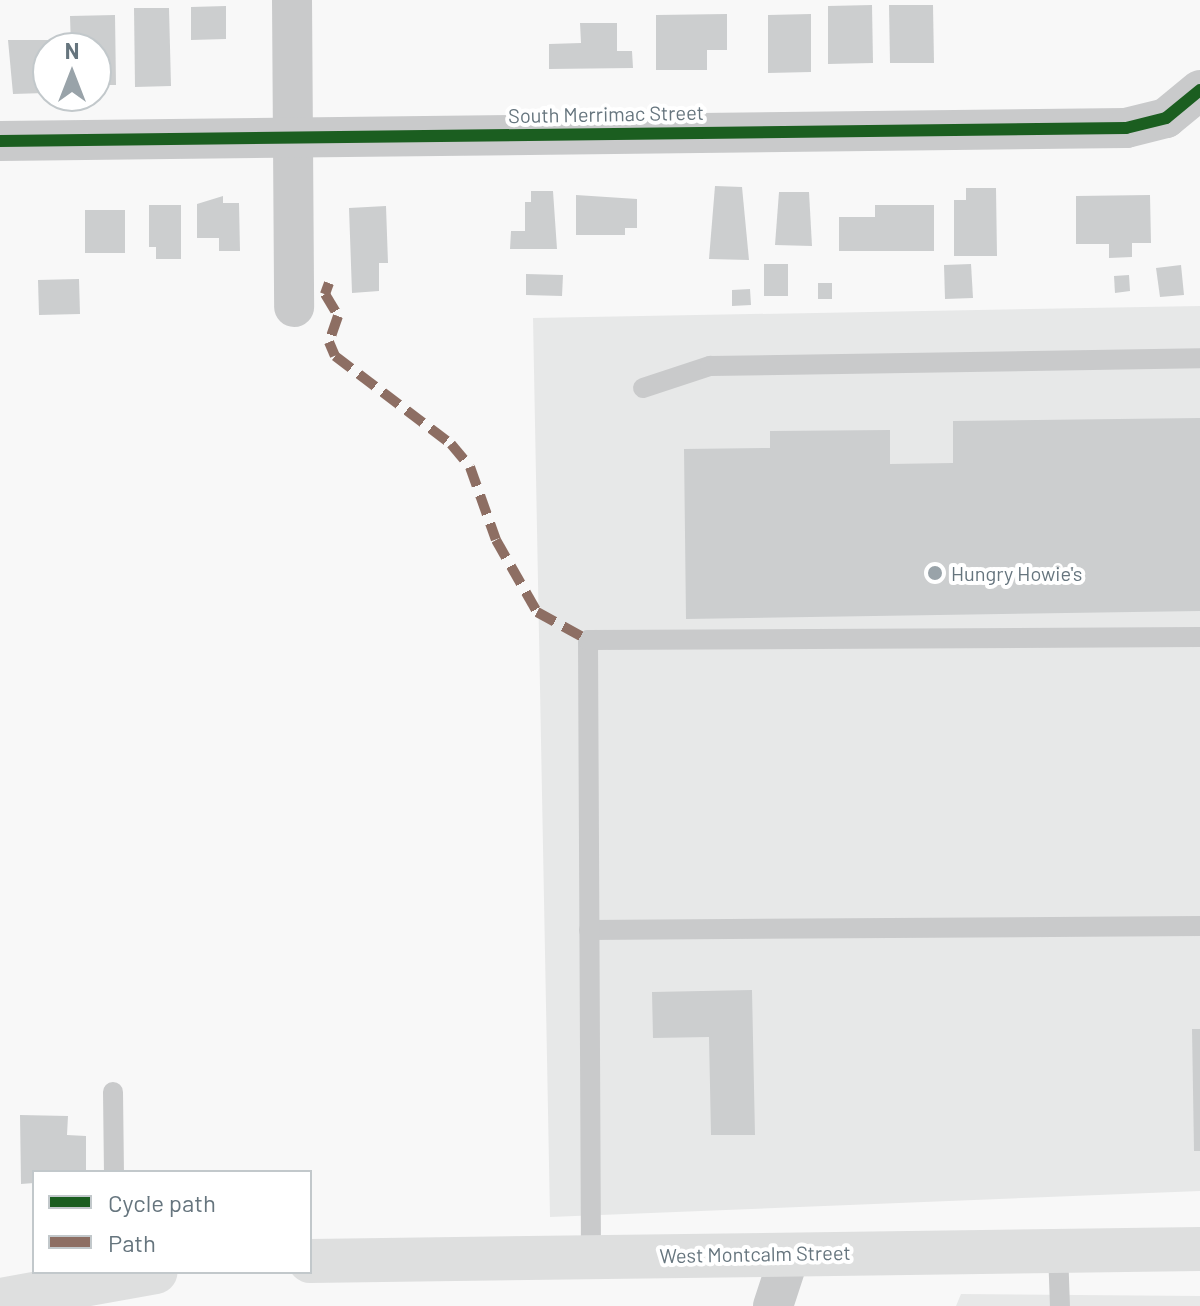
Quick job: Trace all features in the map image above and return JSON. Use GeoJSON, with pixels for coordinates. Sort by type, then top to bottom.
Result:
{"type":"FeatureCollection","features":[{"type":"Feature","properties":{"kind":"main road","name":"West Montcalm Street"},"geometry":{"type":"LineString","coordinates":[[312,1261],[1200,1249]]}},
{"type":"Feature","properties":{"kind":"main road"},"geometry":{"type":"LineString","coordinates":[[0,1300],[130,1274]]}},
{"type":"Feature","properties":{"kind":"street"},"geometry":{"type":"LineString","coordinates":[[292,0],[294,307]]}},
{"type":"Feature","properties":{"kind":"street","name":"South Merrimac Street"},"geometry":{"type":"LineString","coordinates":[[0,141],[1126,128],[1166,118],[1200,90]]}},
{"type":"Feature","properties":{"kind":"street"},"geometry":{"type":"LineString","coordinates":[[773,1306],[790,1254]]}},
{"type":"Feature","properties":{"kind":"lane"},"geometry":{"type":"LineString","coordinates":[[643,388],[710,366],[1200,358]]}},
{"type":"Feature","properties":{"kind":"lane"},"geometry":{"type":"LineString","coordinates":[[591,1256],[588,640],[1200,637]]}},
{"type":"Feature","properties":{"kind":"lane"},"geometry":{"type":"LineString","coordinates":[[589,930],[1200,926]]}},
{"type":"Feature","properties":{"kind":"lane"},"geometry":{"type":"LineString","coordinates":[[113,1092],[114,1170]]}},
{"type":"Feature","properties":{"kind":"lane"},"geometry":{"type":"LineString","coordinates":[[1058,1250],[1060,1306]]}},
{"type":"Feature","properties":{"kind":"shaded area"},"geometry":{"type":"Polygon","coordinates":[[[1200,306],[1200,1191],[550,1217],[533,318],[1200,306]]]}},
{"type":"Feature","properties":{"kind":"shaded area"},"geometry":{"type":"Polygon","coordinates":[[[961,1294],[1200,1296],[1200,1306],[956,1306],[961,1294]]]}},
{"type":"Feature","properties":{"kind":"building"},"geometry":{"type":"Polygon","coordinates":[[[872,5],[873,63],[828,64],[828,6],[872,5]]]}},
{"type":"Feature","properties":{"kind":"building"},"geometry":{"type":"Polygon","coordinates":[[[889,5],[933,5],[934,63],[890,63],[889,5]]]}},
{"type":"Feature","properties":{"kind":"building"},"geometry":{"type":"Polygon","coordinates":[[[226,6],[226,39],[191,40],[191,7],[226,6]]]}},
{"type":"Feature","properties":{"kind":"building"},"geometry":{"type":"Polygon","coordinates":[[[134,8],[169,8],[171,86],[135,87],[134,8]]]}},
{"type":"Feature","properties":{"kind":"building"},"geometry":{"type":"Polygon","coordinates":[[[727,14],[727,50],[707,50],[707,70],[656,70],[656,15],[727,14]]]}},
{"type":"Feature","properties":{"kind":"building"},"geometry":{"type":"Polygon","coordinates":[[[811,14],[811,72],[768,73],[768,15],[811,14]]]}},
{"type":"Feature","properties":{"kind":"building"},"geometry":{"type":"Polygon","coordinates":[[[115,15],[116,85],[112,85],[112,32],[70,32],[70,16],[115,15]]]}},
{"type":"Feature","properties":{"kind":"building"},"geometry":{"type":"Polygon","coordinates":[[[580,23],[617,23],[617,51],[632,51],[633,68],[549,69],[549,44],[581,43],[580,23]]]}},
{"type":"Feature","properties":{"kind":"building"},"geometry":{"type":"Polygon","coordinates":[[[8,40],[32,40],[32,93],[13,94],[8,40]]]}},
{"type":"Feature","properties":{"kind":"building"},"geometry":{"type":"Polygon","coordinates":[[[715,186],[742,187],[749,260],[709,259],[715,186]]]}},
{"type":"Feature","properties":{"kind":"building"},"geometry":{"type":"Polygon","coordinates":[[[966,188],[996,188],[997,256],[954,256],[954,200],[966,200],[966,188]]]}},
{"type":"Feature","properties":{"kind":"building"},"geometry":{"type":"Polygon","coordinates":[[[531,191],[553,191],[557,249],[510,249],[511,231],[525,231],[525,202],[531,202],[531,191]]]}},
{"type":"Feature","properties":{"kind":"building"},"geometry":{"type":"Polygon","coordinates":[[[779,192],[809,192],[812,246],[775,245],[779,192]]]}},
{"type":"Feature","properties":{"kind":"building"},"geometry":{"type":"Polygon","coordinates":[[[576,195],[637,199],[637,228],[625,228],[625,235],[576,235],[576,195]]]}},
{"type":"Feature","properties":{"kind":"building"},"geometry":{"type":"Polygon","coordinates":[[[1150,195],[1151,243],[1132,243],[1132,257],[1109,258],[1109,244],[1076,244],[1076,196],[1150,195]]]}},
{"type":"Feature","properties":{"kind":"building"},"geometry":{"type":"Polygon","coordinates":[[[223,196],[223,203],[239,203],[240,251],[219,251],[219,238],[197,238],[197,204],[223,196]]]}},
{"type":"Feature","properties":{"kind":"building"},"geometry":{"type":"Polygon","coordinates":[[[149,205],[181,205],[181,259],[156,259],[156,247],[149,247],[149,205]]]}},
{"type":"Feature","properties":{"kind":"building"},"geometry":{"type":"Polygon","coordinates":[[[875,205],[934,205],[934,251],[839,251],[839,217],[875,217],[875,205]]]}},
{"type":"Feature","properties":{"kind":"building"},"geometry":{"type":"Polygon","coordinates":[[[386,206],[388,263],[379,263],[379,291],[352,293],[349,208],[386,206]]]}},
{"type":"Feature","properties":{"kind":"building"},"geometry":{"type":"Polygon","coordinates":[[[85,210],[125,210],[125,253],[85,253],[85,210]]]}},
{"type":"Feature","properties":{"kind":"building"},"geometry":{"type":"Polygon","coordinates":[[[764,264],[788,264],[788,296],[764,296],[764,264]]]}},
{"type":"Feature","properties":{"kind":"building"},"geometry":{"type":"Polygon","coordinates":[[[971,264],[973,298],[945,299],[944,265],[971,264]]]}},
{"type":"Feature","properties":{"kind":"building"},"geometry":{"type":"Polygon","coordinates":[[[1181,265],[1184,295],[1160,297],[1156,268],[1181,265]]]}},
{"type":"Feature","properties":{"kind":"building"},"geometry":{"type":"Polygon","coordinates":[[[526,274],[563,275],[562,296],[526,295],[526,274]]]}},
{"type":"Feature","properties":{"kind":"building"},"geometry":{"type":"Polygon","coordinates":[[[1129,275],[1130,291],[1115,293],[1114,276],[1129,275]]]}},
{"type":"Feature","properties":{"kind":"building"},"geometry":{"type":"Polygon","coordinates":[[[79,279],[80,314],[39,315],[38,280],[79,279]]]}},
{"type":"Feature","properties":{"kind":"building"},"geometry":{"type":"Polygon","coordinates":[[[818,283],[832,283],[832,299],[818,299],[818,283]]]}},
{"type":"Feature","properties":{"kind":"building"},"geometry":{"type":"Polygon","coordinates":[[[750,289],[751,305],[732,306],[732,290],[750,289]]]}},
{"type":"Feature","properties":{"kind":"building"},"geometry":{"type":"Polygon","coordinates":[[[1200,418],[1200,611],[686,619],[684,449],[770,448],[770,431],[890,430],[890,464],[953,463],[953,421],[1200,418]]]}},
{"type":"Feature","properties":{"kind":"building"},"geometry":{"type":"Polygon","coordinates":[[[752,990],[755,1135],[711,1135],[709,1037],[653,1038],[652,992],[752,990]]]}},
{"type":"Feature","properties":{"kind":"building"},"geometry":{"type":"Polygon","coordinates":[[[1192,1029],[1200,1029],[1200,1151],[1194,1151],[1192,1029]]]}},
{"type":"Feature","properties":{"kind":"building"},"geometry":{"type":"Polygon","coordinates":[[[20,1115],[68,1116],[67,1135],[86,1136],[86,1170],[32,1170],[32,1183],[21,1184],[20,1115]]]}},
{"type":"Feature","properties":{"kind":"marked path"},"geometry":{"type":"LineString","coordinates":[[329,283],[325,294],[338,316],[329,342],[335,356],[451,444],[470,467],[496,540],[537,612],[588,640]]}},
{"type":"Feature","properties":{"kind":"cycle path"},"geometry":{"type":"LineString","coordinates":[[0,141],[1126,128],[1166,118],[1200,90]]}},
{"type":"Feature","properties":{"kind":"place","name":"Hungry Howie's"},"geometry":{"type":"Point","coordinates":[935,573]}}]}
